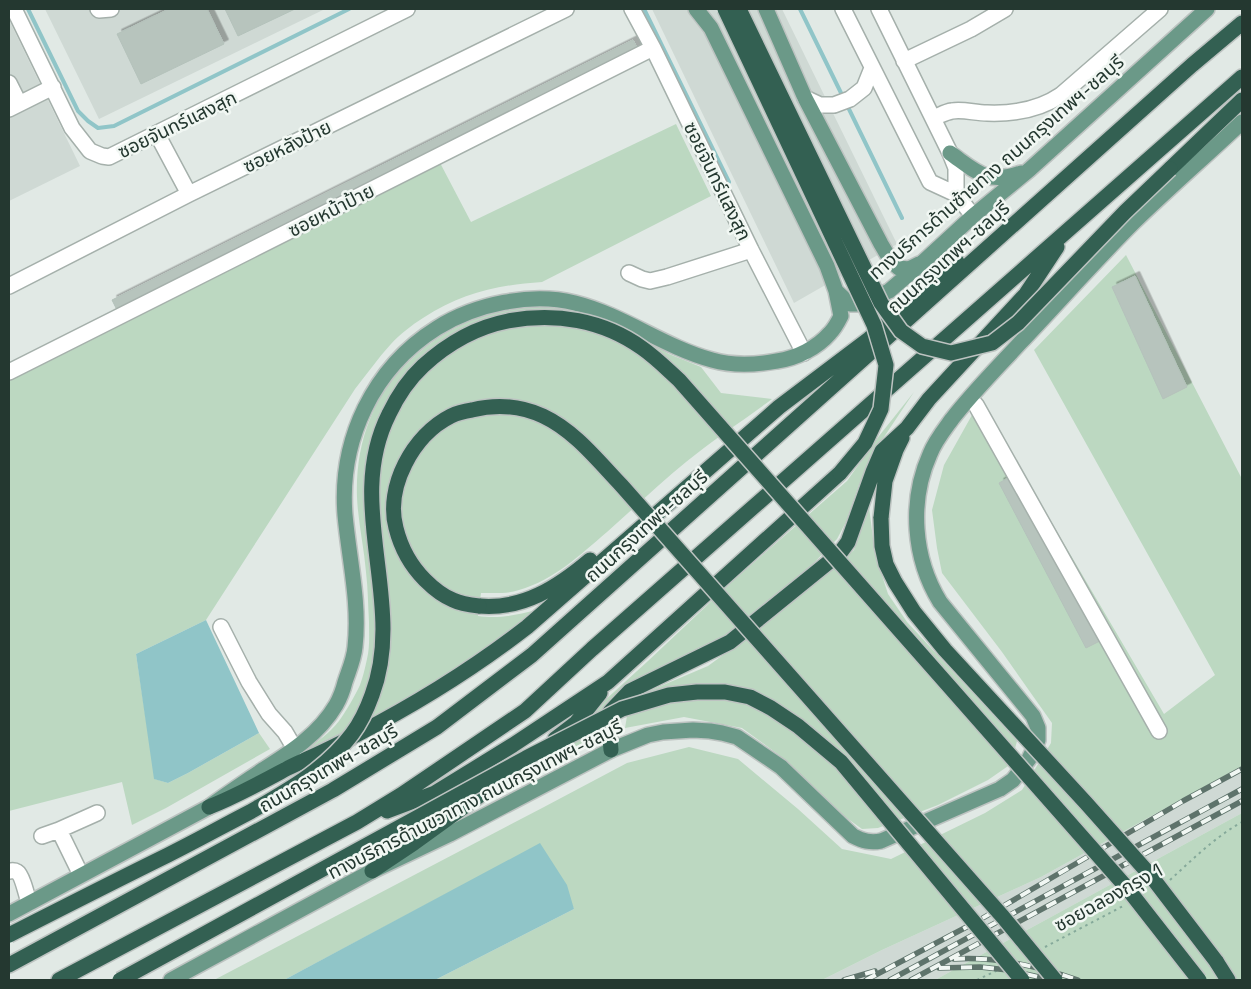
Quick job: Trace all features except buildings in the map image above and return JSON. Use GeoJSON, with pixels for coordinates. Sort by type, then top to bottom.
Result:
{"type":"FeatureCollection","features":[{"type":"Feature","properties":{"kind":"highway"},"geometry":{"type":"LineString","coordinates":[[357,822],[435,793],[608,682],[840,474],[865,443],[881,409],[886,365],[874,325],[725,9]]}},
{"type":"Feature","properties":{"kind":"highway"},"geometry":{"type":"LineString","coordinates":[[739,9],[881,303],[901,331],[922,346],[951,353],[992,343],[1018,323],[1125,212],[1242,100]]}},
{"type":"Feature","properties":{"kind":"highway","name":"ถนนกรุงเทพฯ-ชลบุรี"},"geometry":{"type":"LineString","coordinates":[[9,965],[333,790],[437,727],[532,655],[1197,61],[1242,23]]}},
{"type":"Feature","properties":{"kind":"highway"},"geometry":{"type":"LineString","coordinates":[[209,807],[238,795],[365,731],[460,675],[498,650],[535,621],[756,426],[869,339],[1032,198],[1197,61]]}},
{"type":"Feature","properties":{"kind":"highway"},"geometry":{"type":"LineString","coordinates":[[59,980],[357,822],[525,710],[1242,77]]}},
{"type":"Feature","properties":{"kind":"highway"},"geometry":{"type":"LineString","coordinates":[[611,750],[610,712],[630,692],[730,642],[840,553],[848,542],[882,452],[907,428],[935,393],[1026,294],[1069,229]]}},
{"type":"Feature","properties":{"kind":"highway"},"geometry":{"type":"LineString","coordinates":[[9,935],[208,834],[296,786],[318,769],[352,734],[364,716],[376,684],[382,656],[383,620],[373,534],[371,496],[376,448],[389,413],[402,388],[414,374],[434,357],[461,339],[497,323],[519,319],[560,317],[610,330],[643,348],[679,380],[1127,888],[1199,980]]}},
{"type":"Feature","properties":{"kind":"highway"},"geometry":{"type":"LineString","coordinates":[[756,426],[734,439],[695,468],[603,549],[575,572],[554,587],[527,600],[508,606],[479,606],[452,600],[430,584],[413,567],[396,527],[394,510],[397,486],[411,452],[424,437],[450,416],[484,407],[499,406],[525,410],[545,417],[570,434],[604,467],[996,910],[1055,980]]}},
{"type":"Feature","properties":{"kind":"highway"},"geometry":{"type":"LineString","coordinates":[[907,428],[896,450],[885,481],[881,518],[882,546],[886,564],[895,582],[914,612],[945,650],[1151,876],[1216,961],[1228,980]]}},
{"type":"Feature","properties":{"kind":"highway"},"geometry":{"type":"LineString","coordinates":[[372,871],[533,757],[576,722],[608,682]]}},
{"type":"Feature","properties":{"kind":"highway"},"geometry":{"type":"LineString","coordinates":[[120,980],[526,758],[622,709],[669,694],[725,692],[750,696],[771,708],[798,726],[841,762],[1022,980]]}},
{"type":"Feature","properties":{"kind":"main road"},"geometry":{"type":"LineString","coordinates":[[9,914],[209,807],[295,749],[336,706],[352,663],[356,633],[356,603],[344,493],[351,443],[364,409],[376,387],[403,354],[420,340],[449,321],[474,310],[516,301],[537,300],[575,303],[645,331],[689,353],[713,361],[727,363],[748,365],[787,360],[804,353],[820,343],[832,331],[841,316],[836,291],[827,266],[711,28],[696,9]]}},
{"type":"Feature","properties":{"kind":"main road"},"geometry":{"type":"LineString","coordinates":[[766,9],[805,98],[891,261],[899,268],[906,269],[923,262]]}},
{"type":"Feature","properties":{"kind":"main road","name":"ทางบริการด้านซ้ายทาง ถนนกรุงเทพฯ-ชลบุรี"},"geometry":{"type":"LineString","coordinates":[[836,291],[850,304],[860,304],[889,291],[973,216],[1029,170],[1208,9]]}},
{"type":"Feature","properties":{"kind":"main road","name":"ทางบริการด้านขวาทาง ถนนกรุงเทพฯ-ชลบุรี"},"geometry":{"type":"LineString","coordinates":[[171,980],[372,871],[450,834],[611,750],[648,735],[677,730],[710,731],[737,738],[781,767],[853,836],[863,841],[881,841],[1000,789],[1013,780],[1030,759],[1038,740],[1038,728],[1033,716],[940,602],[932,589],[920,548],[916,517],[917,497],[925,465],[936,440],[970,396],[1135,222],[1242,122]]}},
{"type":"Feature","properties":{"kind":"main road"},"geometry":{"type":"LineString","coordinates":[[950,153],[986,177],[997,179],[1029,170]]}},
{"type":"Feature","properties":{"kind":"street","name":"ซอยจันทร์แสงสุก"},"geometry":{"type":"LineString","coordinates":[[14,9],[72,128],[90,151],[109,157],[407,9]]}},
{"type":"Feature","properties":{"kind":"street"},"geometry":{"type":"LineString","coordinates":[[98,9],[111,9]]}},
{"type":"Feature","properties":{"kind":"street","name":"ซอยหลังป้าย"},"geometry":{"type":"LineString","coordinates":[[9,286],[189,194],[566,9]]}},
{"type":"Feature","properties":{"kind":"street","name":"ซอยจันทร์แสงสุก"},"geometry":{"type":"LineString","coordinates":[[632,9],[804,353]]}},
{"type":"Feature","properties":{"kind":"street"},"geometry":{"type":"LineString","coordinates":[[843,9],[930,182],[956,194],[973,216]]}},
{"type":"Feature","properties":{"kind":"street"},"geometry":{"type":"LineString","coordinates":[[879,9],[950,153],[956,168],[956,194]]}},
{"type":"Feature","properties":{"kind":"street"},"geometry":{"type":"LineString","coordinates":[[904,61],[971,29],[1005,9]]}},
{"type":"Feature","properties":{"kind":"street"},"geometry":{"type":"LineString","coordinates":[[933,118],[954,110],[996,114],[1025,111],[1053,101],[1160,9]]}},
{"type":"Feature","properties":{"kind":"street","name":"ซอยหน้าป้าย"},"geometry":{"type":"LineString","coordinates":[[9,372],[653,48]]}},
{"type":"Feature","properties":{"kind":"street"},"geometry":{"type":"LineString","coordinates":[[805,98],[820,105],[834,105],[850,99],[864,88],[872,68]]}},
{"type":"Feature","properties":{"kind":"street"},"geometry":{"type":"LineString","coordinates":[[9,83],[14,106],[53,87]]}},
{"type":"Feature","properties":{"kind":"street"},"geometry":{"type":"LineString","coordinates":[[157,134],[189,194]]}},
{"type":"Feature","properties":{"kind":"street"},"geometry":{"type":"LineString","coordinates":[[629,273],[642,279],[650,280],[667,277],[751,250]]}},
{"type":"Feature","properties":{"kind":"street"},"geometry":{"type":"LineString","coordinates":[[976,405],[1158,731]]}},
{"type":"Feature","properties":{"kind":"street"},"geometry":{"type":"LineString","coordinates":[[221,627],[249,682],[269,714],[285,732],[295,749]]}},
{"type":"Feature","properties":{"kind":"street"},"geometry":{"type":"LineString","coordinates":[[42,836],[97,812]]}},
{"type":"Feature","properties":{"kind":"street"},"geometry":{"type":"LineString","coordinates":[[59,830],[81,876]]}},
{"type":"Feature","properties":{"kind":"street"},"geometry":{"type":"LineString","coordinates":[[9,871],[14,870],[18,872],[29,903]]}},
{"type":"Feature","properties":{"kind":"path","name":"ซอยฉลองกรุง 1"},"geometry":{"type":"LineString","coordinates":[[1165,884],[1210,843],[1242,822]]}},
{"type":"Feature","properties":{"kind":"path","name":"ซอยฉลองกรุง 1"},"geometry":{"type":"LineString","coordinates":[[1039,950],[1132,902]]}},
{"type":"Feature","properties":{"kind":"path"},"geometry":{"type":"LineString","coordinates":[[977,980],[1004,968]]}},
{"type":"Feature","properties":{"kind":"shaded area"},"geometry":{"type":"Polygon","coordinates":[[[45,9],[325,9],[99,119],[45,9]]]}},
{"type":"Feature","properties":{"kind":"shaded area"},"geometry":{"type":"Polygon","coordinates":[[[652,9],[782,9],[897,244],[794,303],[652,9]]]}},
{"type":"Feature","properties":{"kind":"shaded area"},"geometry":{"type":"Polygon","coordinates":[[[9,20],[80,166],[9,201],[9,20]]]}},
{"type":"Feature","properties":{"kind":"shaded area"},"geometry":{"type":"Polygon","coordinates":[[[1242,766],[1242,813],[935,980],[822,980],[882,950],[1041,877],[1242,766]]]}},
{"type":"Feature","properties":{"kind":"green space"},"geometry":{"type":"Polygon","coordinates":[[[676,124],[711,196],[542,282],[510,285],[466,296],[437,309],[406,330],[386,349],[355,389],[206,620],[136,654],[155,779],[168,783],[259,733],[270,749],[166,808],[132,825],[122,782],[9,811],[9,374],[438,159],[471,222],[676,124]]]}},
{"type":"Feature","properties":{"kind":"green space"},"geometry":{"type":"Polygon","coordinates":[[[1126,255],[1242,479],[1242,766],[1041,877],[882,950],[822,980],[435,980],[574,909],[540,844],[284,980],[214,980],[627,763],[689,747],[738,759],[842,849],[891,859],[985,813],[1022,790],[1051,743],[1052,723],[1002,652],[942,573],[932,510],[944,465],[972,415],[982,404],[1164,714],[1215,675],[1034,350],[1126,255]]]}},
{"type":"Feature","properties":{"kind":"green space"},"geometry":{"type":"Polygon","coordinates":[[[548,306],[571,309],[591,315],[642,338],[669,354],[701,367],[721,393],[772,399],[686,462],[566,566],[532,586],[500,593],[481,593],[478,616],[501,617],[537,610],[492,644],[414,695],[305,751],[327,733],[341,718],[360,685],[369,650],[368,591],[358,506],[357,477],[359,457],[364,438],[370,419],[379,401],[390,383],[419,352],[454,328],[499,311],[548,306]]]}},
{"type":"Feature","properties":{"kind":"green space"},"geometry":{"type":"Polygon","coordinates":[[[914,392],[882,440],[859,485],[846,522],[837,539],[806,571],[725,637],[620,691],[590,744],[512,785],[735,579],[847,481],[914,392]]]}},
{"type":"Feature","properties":{"kind":"green space"},"geometry":{"type":"Polygon","coordinates":[[[869,507],[875,554],[888,594],[907,622],[1017,741],[1011,764],[988,780],[938,805],[878,828],[862,829],[837,811],[779,755],[742,728],[684,717],[625,728],[627,716],[642,694],[708,666],[771,620],[854,550],[869,507]]]}},
{"type":"Feature","properties":{"kind":"green space"},"geometry":{"type":"Polygon","coordinates":[[[1242,813],[1242,980],[935,980],[1242,813]]]}},
{"type":"Feature","properties":{"kind":"water"},"geometry":{"type":"Polygon","coordinates":[[[206,620],[259,733],[168,783],[154,779],[136,654],[206,620]]]}},
{"type":"Feature","properties":{"kind":"water"},"geometry":{"type":"Polygon","coordinates":[[[540,843],[567,885],[574,909],[435,980],[284,980],[540,843]]]}},
{"type":"Feature","properties":{"kind":"waterway"},"geometry":{"type":"LineString","coordinates":[[28,9],[78,111],[98,128],[114,126],[349,9]]}},
{"type":"Feature","properties":{"kind":"waterway"},"geometry":{"type":"LineString","coordinates":[[644,9],[729,182]]}},
{"type":"Feature","properties":{"kind":"waterway"},"geometry":{"type":"LineString","coordinates":[[800,9],[843,97]]}},
{"type":"Feature","properties":{"kind":"waterway"},"geometry":{"type":"LineString","coordinates":[[846,103],[902,218]]}},
{"type":"Feature","properties":{"kind":"railway"},"geometry":{"type":"LineString","coordinates":[[866,980],[976,922],[1183,801],[1242,769]]}},
{"type":"Feature","properties":{"kind":"railway"},"geometry":{"type":"LineString","coordinates":[[890,980],[1242,789]]}},
{"type":"Feature","properties":{"kind":"railway"},"geometry":{"type":"LineString","coordinates":[[911,980],[1242,801]]}},
{"type":"Feature","properties":{"kind":"railway"},"geometry":{"type":"LineString","coordinates":[[954,959],[1001,961],[1048,971],[1078,980]]}},
{"type":"Feature","properties":{"kind":"railway"},"geometry":{"type":"LineString","coordinates":[[939,968],[980,967],[1008,970],[1052,980]]}},
{"type":"Feature","properties":{"kind":"railway"},"geometry":{"type":"LineString","coordinates":[[844,980],[875,971]]}}]}
